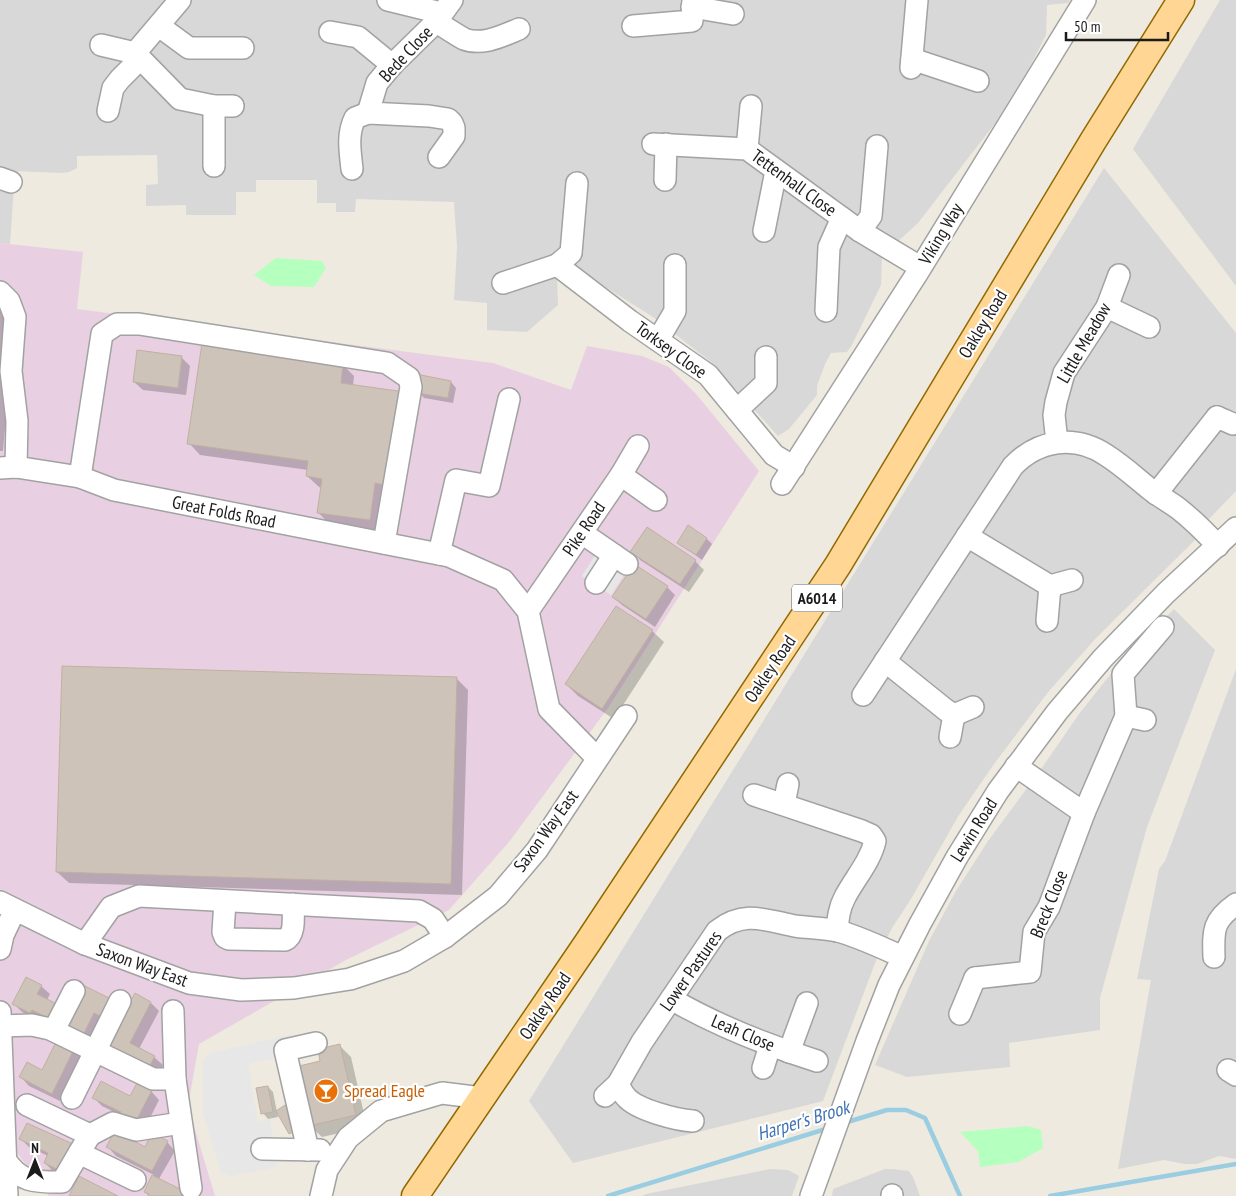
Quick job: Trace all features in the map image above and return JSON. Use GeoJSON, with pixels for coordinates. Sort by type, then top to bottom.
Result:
{"type":"FeatureCollection","features":[{"type":"Feature","properties":{"kind":"main road","name":"Oakley Road"},"geometry":{"type":"LineString","coordinates":[[421,1188],[594,934],[838,566],[1088,149],[1182,0]]}},
{"type":"Feature","properties":{"kind":"street"},"geometry":{"type":"LineString","coordinates":[[108,112],[113,88],[180,0]]}},
{"type":"Feature","properties":{"kind":"street"},"geometry":{"type":"LineString","coordinates":[[388,0],[443,12],[466,39],[477,41],[491,40],[519,30]]}},
{"type":"Feature","properties":{"kind":"street"},"geometry":{"type":"LineString","coordinates":[[917,0],[908,56],[978,81]]}},
{"type":"Feature","properties":{"kind":"street","name":"Viking Way"},"geometry":{"type":"LineString","coordinates":[[788,475],[920,267],[1085,0]]}},
{"type":"Feature","properties":{"kind":"street"},"geometry":{"type":"LineString","coordinates":[[633,26],[692,9],[733,14]]}},
{"type":"Feature","properties":{"kind":"street","name":"Bede Close"},"geometry":{"type":"LineString","coordinates":[[368,113],[377,83],[443,12]]}},
{"type":"Feature","properties":{"kind":"street"},"geometry":{"type":"LineString","coordinates":[[159,26],[189,48],[243,48]]}},
{"type":"Feature","properties":{"kind":"street"},"geometry":{"type":"LineString","coordinates":[[330,32],[358,37],[392,65]]}},
{"type":"Feature","properties":{"kind":"street"},"geometry":{"type":"LineString","coordinates":[[101,45],[137,56],[180,99],[223,106],[214,166]]}},
{"type":"Feature","properties":{"kind":"street"},"geometry":{"type":"LineString","coordinates":[[747,149],[752,106]]}},
{"type":"Feature","properties":{"kind":"street"},"geometry":{"type":"LineString","coordinates":[[352,168],[349,140],[352,124],[355,118],[368,113],[429,116],[448,119],[454,128],[454,136],[439,157]]}},
{"type":"Feature","properties":{"kind":"street","name":"Tettenhall Close"},"geometry":{"type":"LineString","coordinates":[[665,180],[660,144],[747,149],[860,231],[920,267]]}},
{"type":"Feature","properties":{"kind":"street"},"geometry":{"type":"LineString","coordinates":[[860,231],[871,216],[878,146]]}},
{"type":"Feature","properties":{"kind":"street"},"geometry":{"type":"LineString","coordinates":[[764,231],[776,171]]}},
{"type":"Feature","properties":{"kind":"street"},"geometry":{"type":"LineString","coordinates":[[503,283],[557,265],[571,253],[577,183]]}},
{"type":"Feature","properties":{"kind":"street"},"geometry":{"type":"LineString","coordinates":[[826,311],[829,247],[842,218]]}},
{"type":"Feature","properties":{"kind":"street","name":"Torksey Close"},"geometry":{"type":"LineString","coordinates":[[557,265],[708,375],[774,455],[788,475]]}},
{"type":"Feature","properties":{"kind":"street"},"geometry":{"type":"LineString","coordinates":[[658,340],[675,311],[675,265]]}},
{"type":"Feature","properties":{"kind":"street","name":"Little Meadow"},"geometry":{"type":"LineString","coordinates":[[1057,442],[1055,409],[1064,373],[1107,307],[1119,275]]}},
{"type":"Feature","properties":{"kind":"street"},"geometry":{"type":"LineString","coordinates":[[0,292],[9,301],[15,317],[11,370],[17,421],[8,468]]}},
{"type":"Feature","properties":{"kind":"street"},"geometry":{"type":"LineString","coordinates":[[1107,307],[1149,327]]}},
{"type":"Feature","properties":{"kind":"street"},"geometry":{"type":"LineString","coordinates":[[80,477],[102,334],[117,324],[139,324],[387,363],[409,378],[411,387],[384,543]]}},
{"type":"Feature","properties":{"kind":"street"},"geometry":{"type":"LineString","coordinates":[[737,410],[766,383],[766,357]]}},
{"type":"Feature","properties":{"kind":"street"},"geometry":{"type":"LineString","coordinates":[[444,555],[456,480],[489,486],[509,399]]}},
{"type":"Feature","properties":{"kind":"street"},"geometry":{"type":"LineString","coordinates":[[1156,494],[1221,413]]}},
{"type":"Feature","properties":{"kind":"street"},"geometry":{"type":"LineString","coordinates":[[862,695],[1017,461],[1031,450],[1057,442],[1083,444],[1105,454],[1156,494],[1178,508],[1218,546]]}},
{"type":"Feature","properties":{"kind":"street","name":"Pike Road"},"geometry":{"type":"LineString","coordinates":[[528,611],[621,475],[638,446]]}},
{"type":"Feature","properties":{"kind":"street","name":"Great Folds Road"},"geometry":{"type":"LineString","coordinates":[[8,468],[80,477],[114,490],[444,555],[503,580],[528,611]]}},
{"type":"Feature","properties":{"kind":"street"},"geometry":{"type":"LineString","coordinates":[[621,475],[656,500]]}},
{"type":"Feature","properties":{"kind":"street","name":"Lewin Road"},"geometry":{"type":"LineString","coordinates":[[812,1196],[880,1006],[903,957],[957,857],[1016,766],[1057,712],[1124,635],[1236,528]]}},
{"type":"Feature","properties":{"kind":"street"},"geometry":{"type":"LineString","coordinates":[[582,533],[620,560],[596,583]]}},
{"type":"Feature","properties":{"kind":"street"},"geometry":{"type":"LineString","coordinates":[[967,536],[1050,586],[1072,580]]}},
{"type":"Feature","properties":{"kind":"street"},"geometry":{"type":"LineString","coordinates":[[1048,621],[1050,586]]}},
{"type":"Feature","properties":{"kind":"street"},"geometry":{"type":"LineString","coordinates":[[528,611],[549,709],[597,758]]}},
{"type":"Feature","properties":{"kind":"street","name":"Breck Close"},"geometry":{"type":"LineString","coordinates":[[960,1014],[970,972],[1031,980],[1034,932],[1049,907],[1084,813],[1132,711],[1123,674],[1163,627]]}},
{"type":"Feature","properties":{"kind":"street"},"geometry":{"type":"LineString","coordinates":[[885,661],[946,710],[964,711],[950,737]]}},
{"type":"Feature","properties":{"kind":"street","name":"Saxon Way East"},"geometry":{"type":"LineString","coordinates":[[7,906],[85,944],[188,984],[241,990],[294,988],[350,979],[404,961],[446,937],[498,896],[537,850],[626,716]]}},
{"type":"Feature","properties":{"kind":"street"},"geometry":{"type":"LineString","coordinates":[[1016,766],[1084,813]]}},
{"type":"Feature","properties":{"kind":"street"},"geometry":{"type":"LineString","coordinates":[[754,794],[786,794],[871,835],[881,833],[844,898],[838,914],[837,931]]}},
{"type":"Feature","properties":{"kind":"street"},"geometry":{"type":"LineString","coordinates":[[85,944],[111,908],[139,896],[420,911],[433,919],[446,937]]}},
{"type":"Feature","properties":{"kind":"street"},"geometry":{"type":"LineString","coordinates":[[225,901],[224,932],[225,937],[229,939],[289,939],[292,934],[293,904]]}},
{"type":"Feature","properties":{"kind":"street"},"geometry":{"type":"LineString","coordinates":[[1214,957],[1216,924],[1224,912],[1236,904]]}},
{"type":"Feature","properties":{"kind":"street"},"geometry":{"type":"LineString","coordinates":[[0,949],[7,906]]}},
{"type":"Feature","properties":{"kind":"street","name":"Lower Pastures"},"geometry":{"type":"LineString","coordinates":[[693,1121],[663,1116],[612,1090],[717,931],[731,922],[740,919],[764,919],[795,926],[837,931],[903,957]]}},
{"type":"Feature","properties":{"kind":"street"},"geometry":{"type":"LineString","coordinates":[[54,1030],[74,991]]}},
{"type":"Feature","properties":{"kind":"street","name":"Leah Close"},"geometry":{"type":"LineString","coordinates":[[671,999],[697,1014],[780,1049],[817,1061]]}},
{"type":"Feature","properties":{"kind":"street"},"geometry":{"type":"LineString","coordinates":[[72,1098],[120,1001]]}},
{"type":"Feature","properties":{"kind":"street"},"geometry":{"type":"LineString","coordinates":[[763,1068],[780,1049],[807,1003]]}},
{"type":"Feature","properties":{"kind":"street"},"geometry":{"type":"LineString","coordinates":[[172,1011],[175,1078],[191,1188]]}},
{"type":"Feature","properties":{"kind":"street"},"geometry":{"type":"LineString","coordinates":[[0,1012],[7,1196]]}},
{"type":"Feature","properties":{"kind":"street"},"geometry":{"type":"LineString","coordinates":[[0,1026],[32,1025],[54,1030],[152,1079],[175,1078]]}},
{"type":"Feature","properties":{"kind":"street"},"geometry":{"type":"LineString","coordinates":[[308,1150],[285,1050],[316,1043]]}},
{"type":"Feature","properties":{"kind":"street"},"geometry":{"type":"LineString","coordinates":[[321,1196],[327,1170],[348,1138],[381,1111],[442,1093],[482,1098]]}},
{"type":"Feature","properties":{"kind":"street"},"geometry":{"type":"LineString","coordinates":[[27,1105],[136,1180]]}},
{"type":"Feature","properties":{"kind":"street"},"geometry":{"type":"LineString","coordinates":[[5,1159],[12,1170],[35,1182],[62,1182],[84,1144],[113,1123],[136,1130],[181,1123]]}},
{"type":"Feature","properties":{"kind":"street"},"geometry":{"type":"LineString","coordinates":[[262,1149],[340,1150]]}},
{"type":"Feature","properties":{"kind":"shaded area"},"geometry":{"type":"Polygon","coordinates":[[[0,0],[1070,0],[1068,3],[1047,5],[1046,35],[1028,70],[996,122],[918,223],[882,256],[881,285],[852,345],[847,352],[831,353],[817,386],[817,395],[789,429],[778,436],[711,362],[653,317],[569,264],[557,278],[558,305],[527,332],[487,330],[487,303],[454,300],[457,247],[454,202],[356,199],[355,212],[336,212],[336,203],[317,203],[317,180],[256,180],[256,192],[236,192],[236,215],[186,215],[186,205],[146,206],[146,185],[158,184],[157,155],[77,156],[77,168],[69,172],[15,171],[10,244],[0,243],[0,0]]]}},
{"type":"Feature","properties":{"kind":"shaded area"},"geometry":{"type":"Polygon","coordinates":[[[1220,0],[1236,0],[1236,286],[1133,149],[1220,0]]]}},
{"type":"Feature","properties":{"kind":"shaded area"},"geometry":{"type":"Polygon","coordinates":[[[1104,168],[1236,333],[1236,491],[1209,519],[1194,541],[1097,637],[1049,691],[994,764],[959,815],[911,899],[892,928],[877,958],[823,1101],[573,1163],[529,1101],[1104,168]]]}},
{"type":"Feature","properties":{"kind":"shaded area"},"geometry":{"type":"Polygon","coordinates":[[[0,243],[83,252],[77,309],[493,363],[571,390],[587,346],[642,356],[669,367],[697,395],[759,471],[608,708],[509,842],[449,910],[346,960],[199,1044],[188,1106],[215,1196],[49,1196],[15,1150],[0,1057],[0,243]]]}},
{"type":"Feature","properties":{"kind":"shaded area"},"geometry":{"type":"Polygon","coordinates":[[[604,541],[634,559],[611,595],[582,576],[604,541]]]}},
{"type":"Feature","properties":{"kind":"shaded area"},"geometry":{"type":"Polygon","coordinates":[[[1174,609],[1215,650],[1147,827],[1100,998],[1100,1030],[1009,1043],[1010,1067],[907,1077],[875,1065],[929,941],[956,891],[988,841],[1079,714],[1113,671],[1174,609]]]}},
{"type":"Feature","properties":{"kind":"shaded area"},"geometry":{"type":"Polygon","coordinates":[[[1236,669],[1236,1159],[1219,1156],[1197,1164],[1164,1160],[1118,1169],[1151,980],[1137,979],[1159,869],[1165,861],[1236,669]]]}},
{"type":"Feature","properties":{"kind":"shaded area"},"geometry":{"type":"Polygon","coordinates":[[[289,1035],[294,1054],[248,1064],[258,1122],[270,1118],[277,1167],[232,1176],[221,1172],[203,1113],[203,1060],[210,1053],[289,1035]]]}},
{"type":"Feature","properties":{"kind":"shaded area"},"geometry":{"type":"Polygon","coordinates":[[[770,1169],[788,1170],[799,1176],[792,1196],[642,1196],[646,1194],[770,1169]]]}},
{"type":"Feature","properties":{"kind":"shaded area"},"geometry":{"type":"Polygon","coordinates":[[[885,1169],[909,1171],[920,1196],[832,1196],[833,1189],[885,1169]]]}},
{"type":"Feature","properties":{"kind":"green space"},"geometry":{"type":"Polygon","coordinates":[[[276,258],[322,261],[326,268],[314,287],[271,286],[254,275],[276,258]]]}},
{"type":"Feature","properties":{"kind":"green space"},"geometry":{"type":"Polygon","coordinates":[[[1028,1126],[1041,1130],[1043,1148],[1018,1162],[980,1167],[978,1151],[960,1132],[1028,1126]]]}},
{"type":"Feature","properties":{"kind":"building"},"geometry":{"type":"Polygon","coordinates":[[[202,343],[343,363],[341,383],[405,392],[391,486],[375,483],[370,520],[317,513],[322,479],[306,476],[308,461],[187,444],[202,343]]]}},
{"type":"Feature","properties":{"kind":"building"},"geometry":{"type":"Polygon","coordinates":[[[137,350],[182,356],[178,388],[133,382],[137,350]]]}},
{"type":"Feature","properties":{"kind":"building"},"geometry":{"type":"Polygon","coordinates":[[[421,375],[451,381],[448,398],[417,393],[421,375]]]}},
{"type":"Feature","properties":{"kind":"building"},"geometry":{"type":"Polygon","coordinates":[[[688,525],[707,538],[696,555],[677,543],[688,525]]]}},
{"type":"Feature","properties":{"kind":"building"},"geometry":{"type":"Polygon","coordinates":[[[647,527],[696,560],[680,584],[630,552],[647,527]]]}},
{"type":"Feature","properties":{"kind":"building"},"geometry":{"type":"Polygon","coordinates":[[[634,564],[668,586],[646,619],[612,597],[634,564]]]}},
{"type":"Feature","properties":{"kind":"building"},"geometry":{"type":"Polygon","coordinates":[[[616,606],[653,630],[602,709],[565,684],[616,606]]]}},
{"type":"Feature","properties":{"kind":"building"},"geometry":{"type":"Polygon","coordinates":[[[62,666],[457,677],[451,884],[56,872],[62,666]]]}},
{"type":"Feature","properties":{"kind":"building"},"geometry":{"type":"Polygon","coordinates":[[[26,977],[42,985],[37,994],[59,1005],[52,1020],[32,1010],[30,1013],[12,1004],[26,977]]]}},
{"type":"Feature","properties":{"kind":"building"},"geometry":{"type":"Polygon","coordinates":[[[85,986],[111,999],[102,1017],[94,1013],[83,1035],[65,1026],[85,986]]]}},
{"type":"Feature","properties":{"kind":"building"},"geometry":{"type":"Polygon","coordinates":[[[135,993],[151,1002],[130,1043],[155,1056],[148,1069],[106,1047],[135,993]]]}},
{"type":"Feature","properties":{"kind":"building"},"geometry":{"type":"Polygon","coordinates":[[[57,1040],[74,1049],[52,1094],[19,1077],[27,1062],[42,1070],[57,1040]]]}},
{"type":"Feature","properties":{"kind":"building","name":"Spread Eagle"},"geometry":{"type":"Polygon","coordinates":[[[340,1044],[356,1115],[309,1126],[295,1067],[320,1061],[318,1049],[340,1044]]]}},
{"type":"Feature","properties":{"kind":"building"},"geometry":{"type":"Polygon","coordinates":[[[101,1081],[130,1096],[137,1083],[152,1090],[135,1123],[120,1115],[121,1112],[92,1098],[101,1081]]]}},
{"type":"Feature","properties":{"kind":"building"},"geometry":{"type":"Polygon","coordinates":[[[268,1086],[273,1112],[261,1114],[256,1088],[268,1086]]]}},
{"type":"Feature","properties":{"kind":"building"},"geometry":{"type":"Polygon","coordinates":[[[285,1105],[298,1129],[289,1134],[276,1111],[285,1105]]]}},
{"type":"Feature","properties":{"kind":"building"},"geometry":{"type":"Polygon","coordinates":[[[27,1123],[73,1144],[61,1171],[44,1163],[48,1153],[19,1139],[27,1123]]]}},
{"type":"Feature","properties":{"kind":"building"},"geometry":{"type":"Polygon","coordinates":[[[115,1131],[145,1147],[152,1133],[168,1141],[152,1171],[106,1147],[115,1131]]]}},
{"type":"Feature","properties":{"kind":"building"},"geometry":{"type":"Polygon","coordinates":[[[152,1175],[188,1193],[186,1196],[148,1196],[149,1194],[144,1192],[152,1175]]]}},
{"type":"Feature","properties":{"kind":"building"},"geometry":{"type":"Polygon","coordinates":[[[79,1176],[118,1196],[69,1196],[79,1176]]]}},
{"type":"Feature","properties":{"kind":"waterway","name":"Harper's Brook"},"geometry":{"type":"LineString","coordinates":[[844,1123],[887,1110],[906,1110],[925,1118],[960,1196]]}},
{"type":"Feature","properties":{"kind":"waterway","name":"Harper's Brook"},"geometry":{"type":"LineString","coordinates":[[608,1196],[829,1128]]}},
{"type":"Feature","properties":{"kind":"waterway","name":"Harper's Brook"},"geometry":{"type":"LineString","coordinates":[[1050,1196],[1236,1164]]}},
{"type":"Feature","properties":{"kind":"place","name":"Spread Eagle"},"geometry":{"type":"Point","coordinates":[326,1091]}}]}
